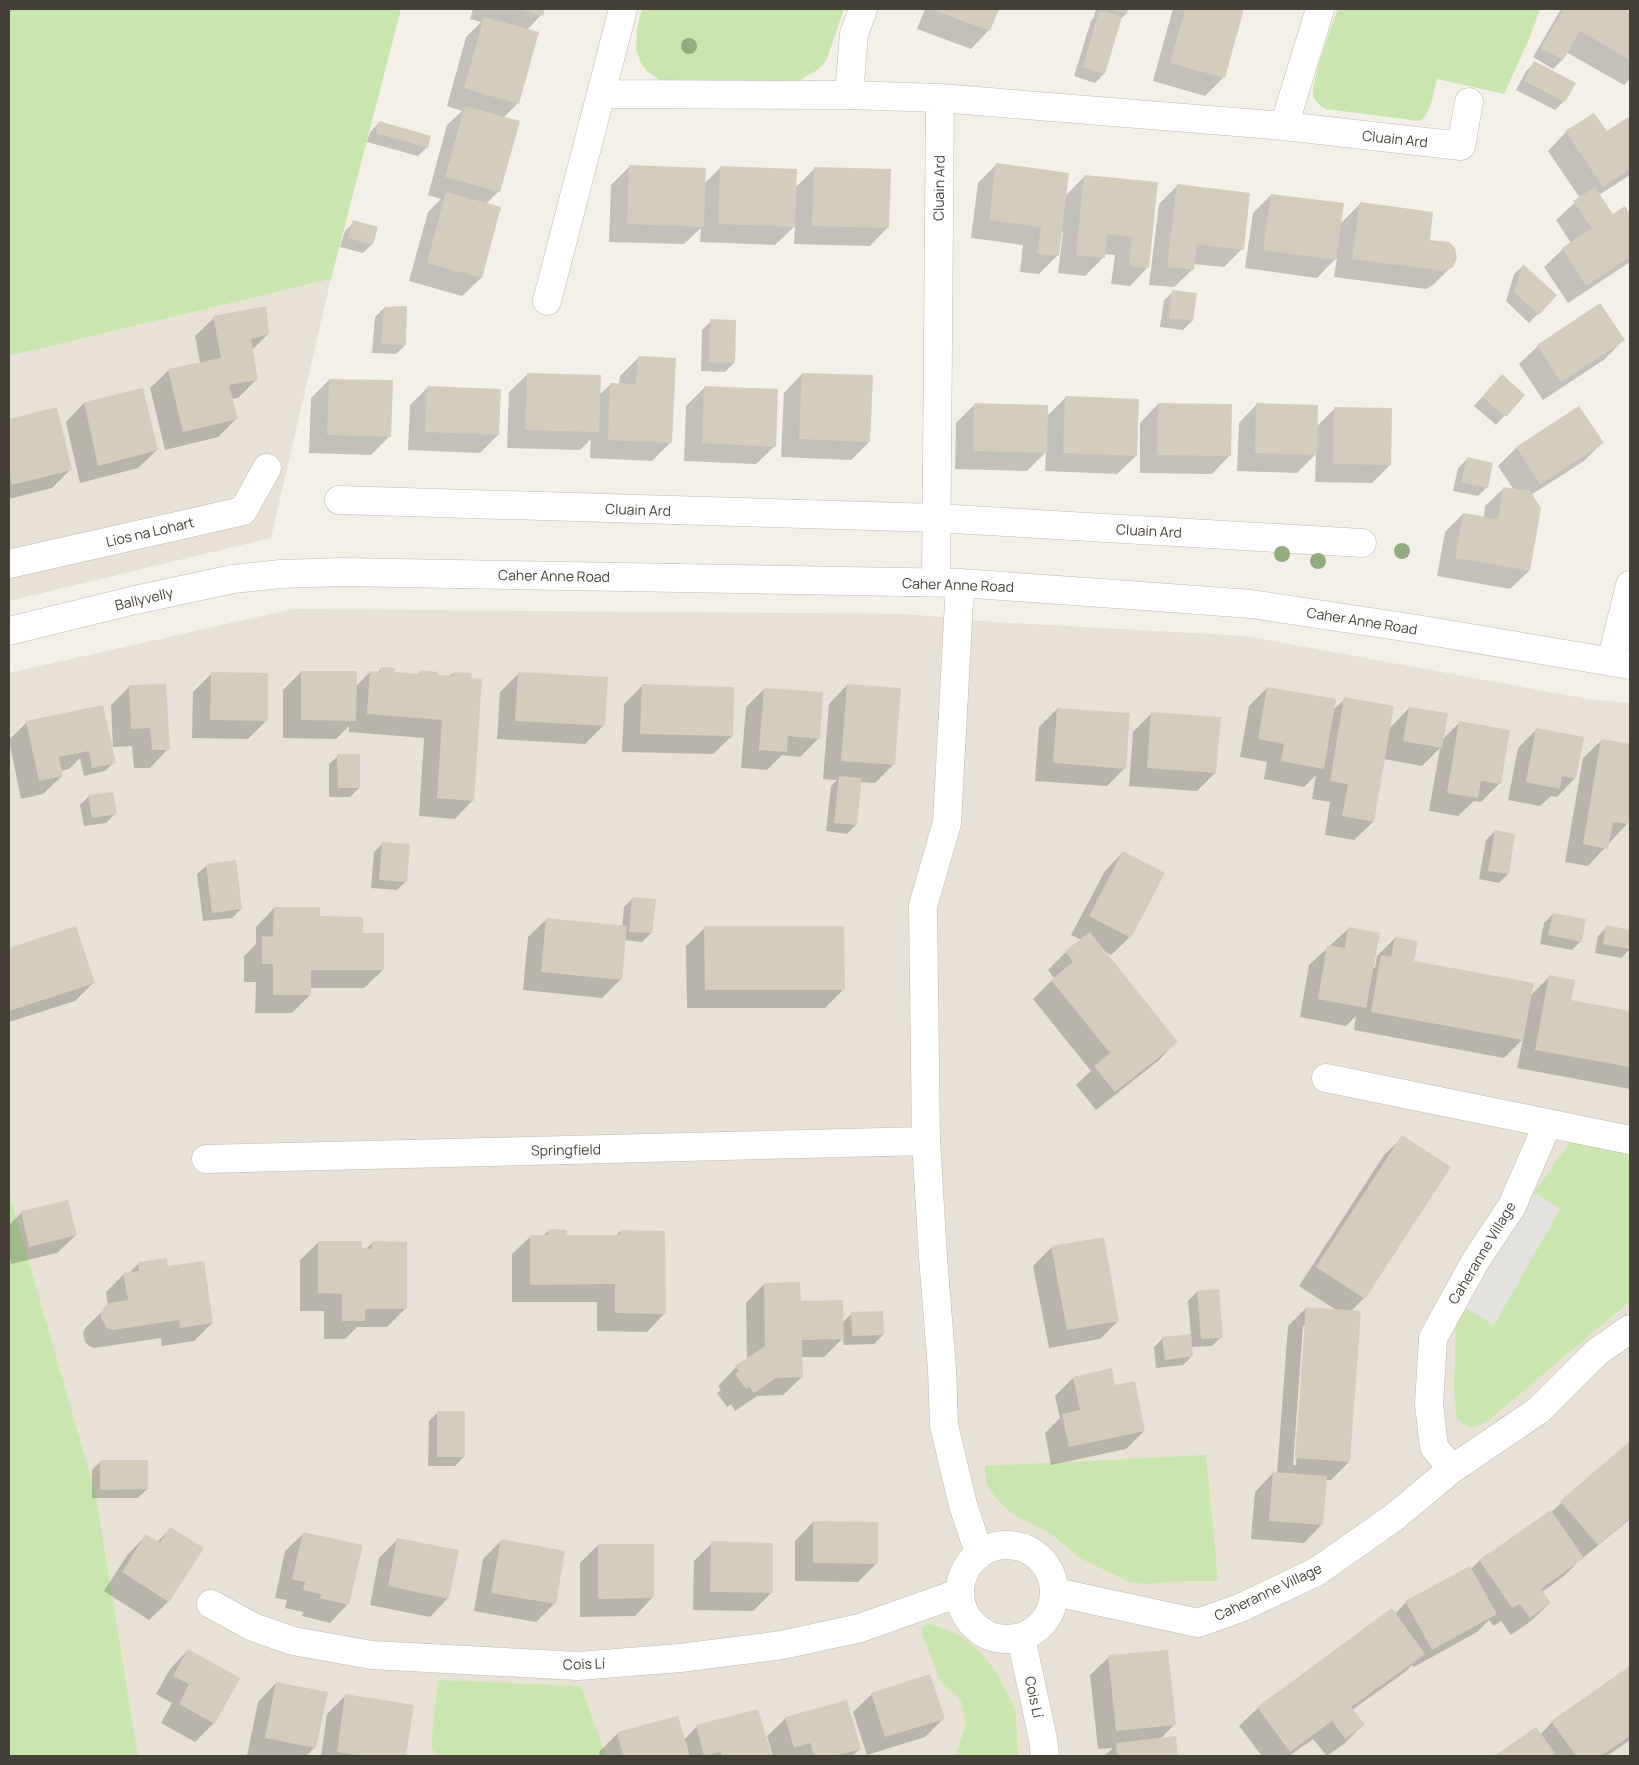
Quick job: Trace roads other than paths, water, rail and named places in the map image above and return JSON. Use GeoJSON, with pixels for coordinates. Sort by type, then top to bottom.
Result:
{"type":"FeatureCollection","features":[{"type":"Feature","properties":{"kind":"street"},"geometry":{"type":"LineString","coordinates":[[547,301],[623,9]]}},
{"type":"Feature","properties":{"kind":"street"},"geometry":{"type":"LineString","coordinates":[[849,95],[854,34],[863,9]]}},
{"type":"Feature","properties":{"kind":"street"},"geometry":{"type":"LineString","coordinates":[[1284,126],[1320,9]]}},
{"type":"Feature","properties":{"kind":"street","name":"Cluain Ard"},"geometry":{"type":"LineString","coordinates":[[600,94],[849,95],[940,98],[1284,126],[1461,146],[1469,102]]}},
{"type":"Feature","properties":{"kind":"street","name":"Cluain Ard"},"geometry":{"type":"LineString","coordinates":[[940,98],[936,518],[948,583],[947,823],[924,906],[926,1141],[932,1257],[942,1369],[944,1425],[962,1505],[978,1553]]}},
{"type":"Feature","properties":{"kind":"street","name":"Lios na Lohart"},"geometry":{"type":"LineString","coordinates":[[9,564],[242,511],[268,468]]}},
{"type":"Feature","properties":{"kind":"street","name":"Cluain Ard"},"geometry":{"type":"LineString","coordinates":[[339,500],[936,518],[1362,543]]}},
{"type":"Feature","properties":{"kind":"street","name":"Caher Anne Road"},"geometry":{"type":"LineString","coordinates":[[281,574],[371,573],[948,583],[1251,604],[1417,629],[1620,664]]}},
{"type":"Feature","properties":{"kind":"street","name":"Ballyvelly"},"geometry":{"type":"LineString","coordinates":[[9,631],[135,600],[206,585],[281,574]]}},
{"type":"Feature","properties":{"kind":"street"},"geometry":{"type":"LineString","coordinates":[[1620,664],[1630,585]]}},
{"type":"Feature","properties":{"kind":"street"},"geometry":{"type":"LineString","coordinates":[[1326,1078],[1630,1140]]}},
{"type":"Feature","properties":{"kind":"street","name":"Caheranne Village"},"geometry":{"type":"LineString","coordinates":[[1452,1470],[1434,1447],[1429,1404],[1433,1338],[1476,1260],[1512,1206],[1548,1124]]}},
{"type":"Feature","properties":{"kind":"street","name":"Springfield"},"geometry":{"type":"LineString","coordinates":[[206,1159],[926,1141]]}},
{"type":"Feature","properties":{"kind":"street","name":"Caheranne Village"},"geometry":{"type":"LineString","coordinates":[[1055,1592],[1198,1623],[1240,1608],[1316,1572],[1393,1518],[1452,1470],[1539,1410],[1597,1352],[1630,1329]]}},
{"type":"Feature","properties":{"kind":"street"},"geometry":{"type":"LineString","coordinates":[[1012,1544],[1032,1551],[1045,1563],[1053,1578],[1055,1592],[1050,1614],[1038,1628],[1021,1638],[1012,1640],[993,1638],[974,1627],[962,1610],[959,1593],[960,1580],[968,1563],[978,1553],[994,1545],[1012,1544]]}},
{"type":"Feature","properties":{"kind":"street","name":"Cois Lí"},"geometry":{"type":"LineString","coordinates":[[211,1604],[253,1627],[293,1641],[372,1655],[578,1666],[680,1658],[782,1645],[860,1628],[959,1593]]}},
{"type":"Feature","properties":{"kind":"street","name":"Cois Lí"},"geometry":{"type":"LineString","coordinates":[[1021,1638],[1045,1756]]}}]}
